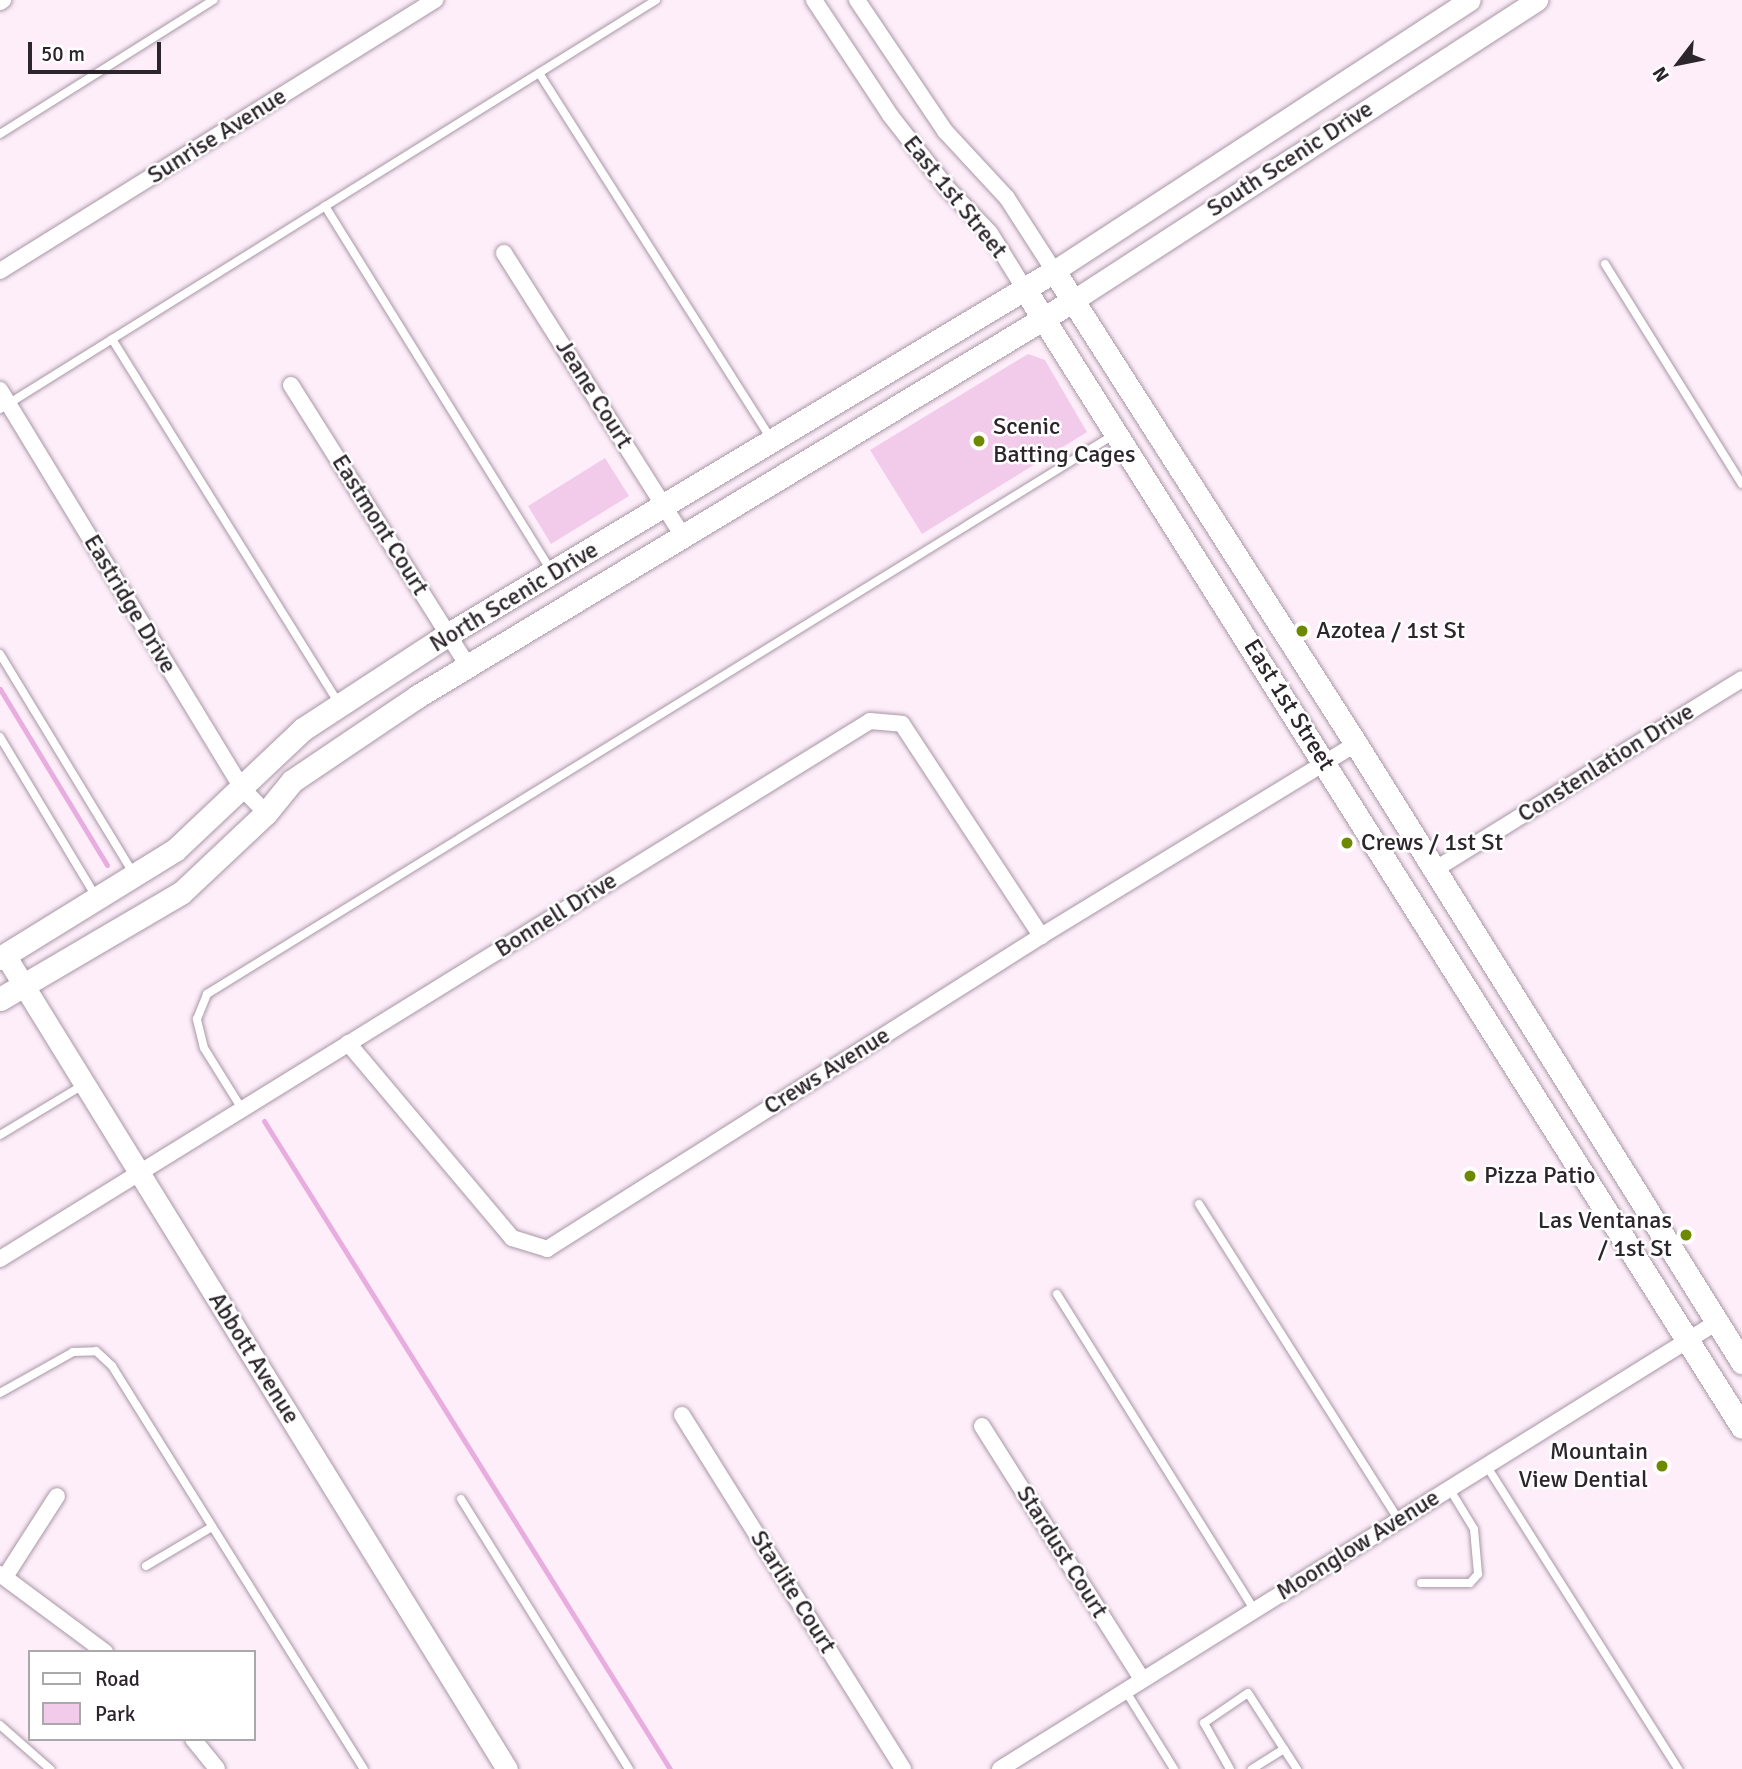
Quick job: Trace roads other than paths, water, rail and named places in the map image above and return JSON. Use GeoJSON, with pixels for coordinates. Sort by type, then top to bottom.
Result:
{"type":"FeatureCollection","features":[{"type":"Feature","properties":{"kind":"main road","name":"North Scenic Drive"},"geometry":{"type":"LineString","coordinates":[[2,953],[136,878],[175,850],[241,787],[270,755],[340,705],[449,634],[1054,271]]}},
{"type":"Feature","properties":{"kind":"main road","name":"East 1st Street"},"geometry":{"type":"LineString","coordinates":[[1054,271],[1356,744],[1742,1362]]}},
{"type":"Feature","properties":{"kind":"main road","name":"East 1st Street"},"geometry":{"type":"LineString","coordinates":[[1024,288],[1742,1427]]}},
{"type":"Feature","properties":{"kind":"main road","name":"South Scenic Drive"},"geometry":{"type":"LineString","coordinates":[[1043,318],[1074,300]]}},
{"type":"Feature","properties":{"kind":"main road","name":"North Scenic Drive"},"geometry":{"type":"LineString","coordinates":[[0,999],[181,893],[266,813],[292,781],[468,666],[1043,318]]}},
{"type":"Feature","properties":{"kind":"street","name":"Sunrise Avenue"},"geometry":{"type":"LineString","coordinates":[[0,271],[435,0]]}},
{"type":"Feature","properties":{"kind":"street","name":"East 1st Street"},"geometry":{"type":"LineString","coordinates":[[814,0],[890,115],[947,188],[990,233],[1024,288]]}},
{"type":"Feature","properties":{"kind":"street","name":"East 1st Street"},"geometry":{"type":"LineString","coordinates":[[856,0],[945,131],[1007,198],[1054,271]]}},
{"type":"Feature","properties":{"kind":"street","name":"South Scenic Drive"},"geometry":{"type":"LineString","coordinates":[[1054,271],[1470,0]]}},
{"type":"Feature","properties":{"kind":"street","name":"South Scenic Drive"},"geometry":{"type":"LineString","coordinates":[[1074,300],[1537,0]]}},
{"type":"Feature","properties":{"kind":"street","name":"Jeane Court"},"geometry":{"type":"LineString","coordinates":[[504,253],[683,536]]}},
{"type":"Feature","properties":{"kind":"street","name":"Eastmont Court"},"geometry":{"type":"LineString","coordinates":[[291,385],[468,666]]}},
{"type":"Feature","properties":{"kind":"street","name":"Eastridge Drive"},"geometry":{"type":"LineString","coordinates":[[3,401],[241,787],[266,813]]}},
{"type":"Feature","properties":{"kind":"street","name":"Constenlation Drive"},"geometry":{"type":"LineString","coordinates":[[1434,870],[1742,679]]}},
{"type":"Feature","properties":{"kind":"street","name":"Bonnell Drive"},"geometry":{"type":"LineString","coordinates":[[0,1259],[870,721],[902,723],[1041,936]]}},
{"type":"Feature","properties":{"kind":"street","name":"Crews Avenue"},"geometry":{"type":"LineString","coordinates":[[348,1043],[512,1238],[547,1249],[1041,936],[1356,744]]}},
{"type":"Feature","properties":{"kind":"street","name":"Abbott Avenue"},"geometry":{"type":"LineString","coordinates":[[2,953],[86,1083],[507,1769]]}},
{"type":"Feature","properties":{"kind":"street","name":"Moonglow Avenue"},"geometry":{"type":"LineString","coordinates":[[1000,1769],[1717,1322]]}},
{"type":"Feature","properties":{"kind":"street","name":"Starlite Court"},"geometry":{"type":"LineString","coordinates":[[682,1415],[903,1769]]}},
{"type":"Feature","properties":{"kind":"street","name":"Stardust Court"},"geometry":{"type":"LineString","coordinates":[[982,1426],[1142,1679]]}},
{"type":"Feature","properties":{"kind":"street"},"geometry":{"type":"LineString","coordinates":[[57,1496],[3,1576],[102,1650]]}},
{"type":"Feature","properties":{"kind":"street"},"geometry":{"type":"LineString","coordinates":[[195,1741],[217,1769]]}},
{"type":"Feature","properties":{"kind":"lane"},"geometry":{"type":"LineString","coordinates":[[0,134],[214,0]]}},
{"type":"Feature","properties":{"kind":"lane"},"geometry":{"type":"LineString","coordinates":[[3,401],[112,339],[656,0]]}},
{"type":"Feature","properties":{"kind":"lane"},"geometry":{"type":"LineString","coordinates":[[539,73],[772,440]]}},
{"type":"Feature","properties":{"kind":"lane"},"geometry":{"type":"LineString","coordinates":[[325,206],[553,573]]}},
{"type":"Feature","properties":{"kind":"lane"},"geometry":{"type":"LineString","coordinates":[[1605,264],[1742,484]]}},
{"type":"Feature","properties":{"kind":"lane"},"geometry":{"type":"LineString","coordinates":[[112,339],[340,705]]}},
{"type":"Feature","properties":{"kind":"lane"},"geometry":{"type":"LineString","coordinates":[[242,1109],[204,1048],[197,1019],[207,994],[1117,432]]}},
{"type":"Feature","properties":{"kind":"lane"},"geometry":{"type":"LineString","coordinates":[[0,654],[136,878]]}},
{"type":"Feature","properties":{"kind":"lane"},"geometry":{"type":"LineString","coordinates":[[0,737],[98,901]]}},
{"type":"Feature","properties":{"kind":"lane"},"geometry":{"type":"LineString","coordinates":[[0,1135],[86,1083]]}},
{"type":"Feature","properties":{"kind":"lane"},"geometry":{"type":"LineString","coordinates":[[1199,1204],[1399,1520]]}},
{"type":"Feature","properties":{"kind":"lane"},"geometry":{"type":"LineString","coordinates":[[1057,1294],[1254,1609]]}},
{"type":"Feature","properties":{"kind":"lane"},"geometry":{"type":"LineString","coordinates":[[0,1393],[73,1352],[96,1351],[111,1366],[364,1769]]}},
{"type":"Feature","properties":{"kind":"lane"},"geometry":{"type":"LineString","coordinates":[[1486,1465],[1678,1769]]}},
{"type":"Feature","properties":{"kind":"lane"},"geometry":{"type":"LineString","coordinates":[[1421,1583],[1470,1583],[1478,1574],[1474,1529],[1449,1488]]}},
{"type":"Feature","properties":{"kind":"lane"},"geometry":{"type":"LineString","coordinates":[[461,1499],[629,1769]]}},
{"type":"Feature","properties":{"kind":"lane"},"geometry":{"type":"LineString","coordinates":[[146,1566],[212,1527]]}},
{"type":"Feature","properties":{"kind":"lane"},"geometry":{"type":"LineString","coordinates":[[1125,1690],[1174,1769]]}},
{"type":"Feature","properties":{"kind":"lane"},"geometry":{"type":"LineString","coordinates":[[1230,1769],[1204,1723],[1248,1693],[1297,1769]]}},
{"type":"Feature","properties":{"kind":"lane"},"geometry":{"type":"LineString","coordinates":[[0,1725],[50,1769]]}},
{"type":"Feature","properties":{"kind":"lane"},"geometry":{"type":"LineString","coordinates":[[1252,1769],[1284,1749]]}},
{"type":"Feature","properties":{"kind":"waterway"},"geometry":{"type":"LineString","coordinates":[[0,689],[107,865]]}},
{"type":"Feature","properties":{"kind":"waterway"},"geometry":{"type":"LineString","coordinates":[[264,1121],[670,1769]]}},
{"type":"Feature","properties":{"kind":"place","name":"Scenic Batting Cages"},"geometry":{"type":"Point","coordinates":[979,441]}},
{"type":"Feature","properties":{"kind":"place","name":"Azotea / 1st St"},"geometry":{"type":"Point","coordinates":[1302,631]}},
{"type":"Feature","properties":{"kind":"place","name":"Crews / 1st St"},"geometry":{"type":"Point","coordinates":[1347,843]}},
{"type":"Feature","properties":{"kind":"place","name":"Pizza Patio"},"geometry":{"type":"Point","coordinates":[1470,1176]}},
{"type":"Feature","properties":{"kind":"place","name":"Las Ventanas / 1st St"},"geometry":{"type":"Point","coordinates":[1686,1235]}},
{"type":"Feature","properties":{"kind":"place","name":"Mountain View Dential"},"geometry":{"type":"Point","coordinates":[1662,1466]}}]}
